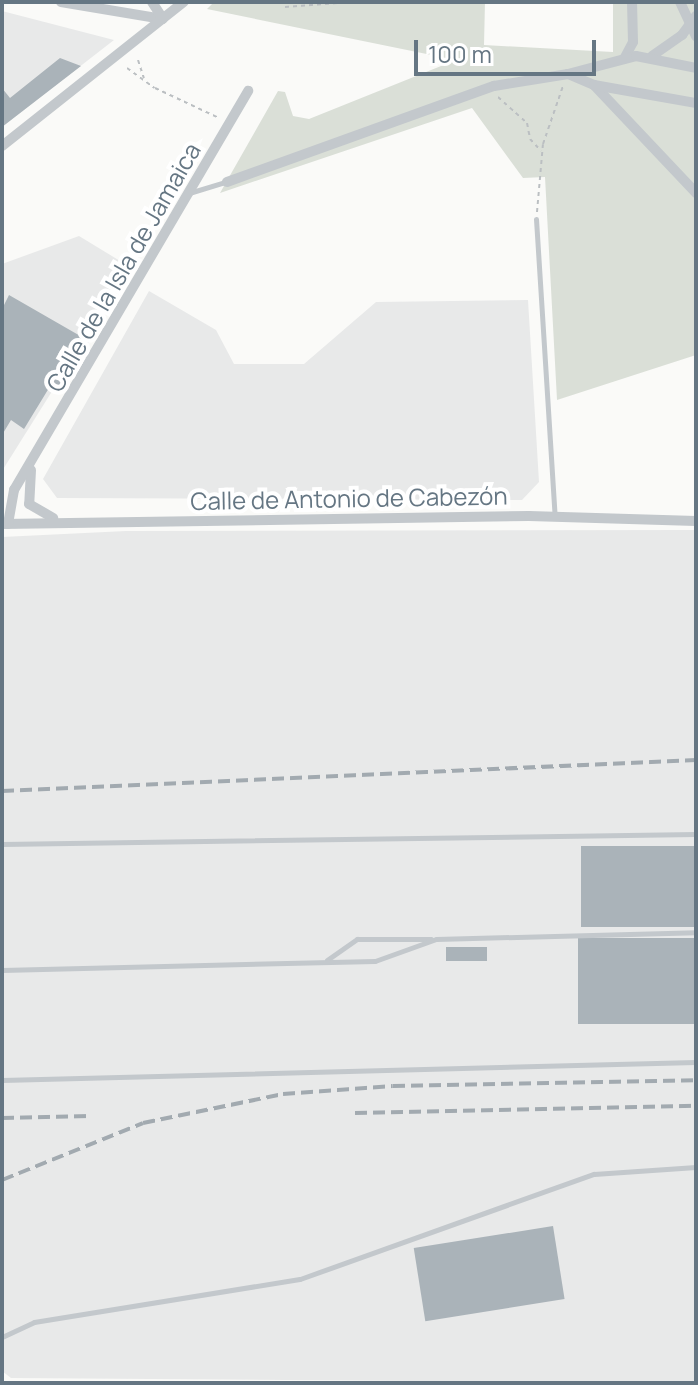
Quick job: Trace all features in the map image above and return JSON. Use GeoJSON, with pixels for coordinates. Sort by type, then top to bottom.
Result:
{"type":"FeatureCollection","features":[{"type":"Feature","properties":{"kind":"street"},"geometry":{"type":"LineString","coordinates":[[61,2],[163,19]]}},
{"type":"Feature","properties":{"kind":"street"},"geometry":{"type":"LineString","coordinates":[[152,2],[163,19]]}},
{"type":"Feature","properties":{"kind":"street"},"geometry":{"type":"LineString","coordinates":[[2,146],[184,2]]}},
{"type":"Feature","properties":{"kind":"street"},"geometry":{"type":"LineString","coordinates":[[624,59],[633,42],[632,2]]}},
{"type":"Feature","properties":{"kind":"street"},"geometry":{"type":"LineString","coordinates":[[680,2],[693,20],[696,36]]}},
{"type":"Feature","properties":{"kind":"street"},"geometry":{"type":"LineString","coordinates":[[652,56],[693,20]]}},
{"type":"Feature","properties":{"kind":"street"},"geometry":{"type":"LineString","coordinates":[[227,182],[494,86],[652,56],[696,68]]}},
{"type":"Feature","properties":{"kind":"street"},"geometry":{"type":"LineString","coordinates":[[568,74],[594,85],[696,103]]}},
{"type":"Feature","properties":{"kind":"street"},"geometry":{"type":"LineString","coordinates":[[594,85],[696,193]]}},
{"type":"Feature","properties":{"kind":"street","name":"Calle de la Isla de Jamaica"},"geometry":{"type":"LineString","coordinates":[[5,524],[14,490],[248,91]]}},
{"type":"Feature","properties":{"kind":"street","name":"Calle de la Isla de Jamaica"},"geometry":{"type":"LineString","coordinates":[[32,464],[29,504],[61,521]]}},
{"type":"Feature","properties":{"kind":"street"},"geometry":{"type":"LineString","coordinates":[[2,503],[14,490]]}},
{"type":"Feature","properties":{"kind":"street","name":"Calle de Antonio de Cabezón"},"geometry":{"type":"LineString","coordinates":[[5,524],[529,516],[555,520],[696,521]]}},
{"type":"Feature","properties":{"kind":"lane"},"geometry":{"type":"LineString","coordinates":[[189,193],[227,182]]}},
{"type":"Feature","properties":{"kind":"lane"},"geometry":{"type":"LineString","coordinates":[[536,219],[555,520]]}},
{"type":"Feature","properties":{"kind":"lane"},"geometry":{"type":"LineString","coordinates":[[2,844],[696,834]]}},
{"type":"Feature","properties":{"kind":"lane"},"geometry":{"type":"LineString","coordinates":[[324,962],[357,939],[696,932]]}},
{"type":"Feature","properties":{"kind":"lane"},"geometry":{"type":"LineString","coordinates":[[2,970],[375,961],[436,939]]}},
{"type":"Feature","properties":{"kind":"lane"},"geometry":{"type":"LineString","coordinates":[[2,1080],[696,1062]]}},
{"type":"Feature","properties":{"kind":"lane"},"geometry":{"type":"LineString","coordinates":[[2,1337],[34,1322],[300,1279],[594,1174],[696,1167]]}},
{"type":"Feature","properties":{"kind":"path"},"geometry":{"type":"LineString","coordinates":[[285,7],[351,2]]}},
{"type":"Feature","properties":{"kind":"path"},"geometry":{"type":"LineString","coordinates":[[138,60],[145,79]]}},
{"type":"Feature","properties":{"kind":"path"},"geometry":{"type":"LineString","coordinates":[[127,68],[219,118]]}},
{"type":"Feature","properties":{"kind":"path"},"geometry":{"type":"LineString","coordinates":[[536,219],[542,152],[568,74]]}},
{"type":"Feature","properties":{"kind":"path"},"geometry":{"type":"LineString","coordinates":[[494,86],[499,100],[527,123],[530,139],[542,152]]}},
{"type":"Feature","properties":{"kind":"shaded area"},"geometry":{"type":"Polygon","coordinates":[[[214,2],[485,2],[484,45],[613,52],[613,2],[696,2],[696,355],[557,400],[545,177],[523,178],[472,108],[220,193],[278,91],[285,92],[293,116],[309,119],[456,60],[207,9],[214,2]]]}},
{"type":"Feature","properties":{"kind":"shaded area"},"geometry":{"type":"Polygon","coordinates":[[[2,11],[114,40],[2,127],[2,11]]]}},
{"type":"Feature","properties":{"kind":"shaded area"},"geometry":{"type":"Polygon","coordinates":[[[79,236],[130,267],[2,471],[2,264],[79,236]]]}},
{"type":"Feature","properties":{"kind":"shaded area"},"geometry":{"type":"Polygon","coordinates":[[[149,291],[216,330],[234,364],[304,364],[376,302],[528,300],[539,482],[522,500],[57,498],[43,479],[149,291]]]}},
{"type":"Feature","properties":{"kind":"shaded area"},"geometry":{"type":"Polygon","coordinates":[[[696,530],[696,1383],[11,1378],[2,1371],[2,537],[126,531],[696,530]]]}},
{"type":"Feature","properties":{"kind":"building"},"geometry":{"type":"Polygon","coordinates":[[[60,58],[81,66],[2,127],[2,88],[10,98],[60,58]]]}},
{"type":"Feature","properties":{"kind":"building"},"geometry":{"type":"Polygon","coordinates":[[[9,295],[89,341],[59,393],[49,388],[24,429],[11,420],[2,435],[2,309],[9,295]]]}},
{"type":"Feature","properties":{"kind":"building"},"geometry":{"type":"Polygon","coordinates":[[[581,846],[696,846],[696,927],[581,927],[581,846]]]}},
{"type":"Feature","properties":{"kind":"building"},"geometry":{"type":"Polygon","coordinates":[[[578,938],[696,938],[696,1024],[578,1024],[578,938]]]}},
{"type":"Feature","properties":{"kind":"building"},"geometry":{"type":"Polygon","coordinates":[[[446,947],[487,947],[487,961],[446,961],[446,947]]]}},
{"type":"Feature","properties":{"kind":"building"},"geometry":{"type":"Polygon","coordinates":[[[553,1226],[565,1299],[425,1321],[414,1248],[553,1226]]]}},
{"type":"Feature","properties":{"kind":"railway"},"geometry":{"type":"LineString","coordinates":[[2,791],[696,760]]}},
{"type":"Feature","properties":{"kind":"railway"},"geometry":{"type":"LineString","coordinates":[[2,1180],[143,1123],[283,1094],[393,1086],[696,1080]]}},
{"type":"Feature","properties":{"kind":"railway"},"geometry":{"type":"LineString","coordinates":[[355,1113],[696,1106]]}},
{"type":"Feature","properties":{"kind":"railway"},"geometry":{"type":"LineString","coordinates":[[2,1118],[90,1116]]}}]}
